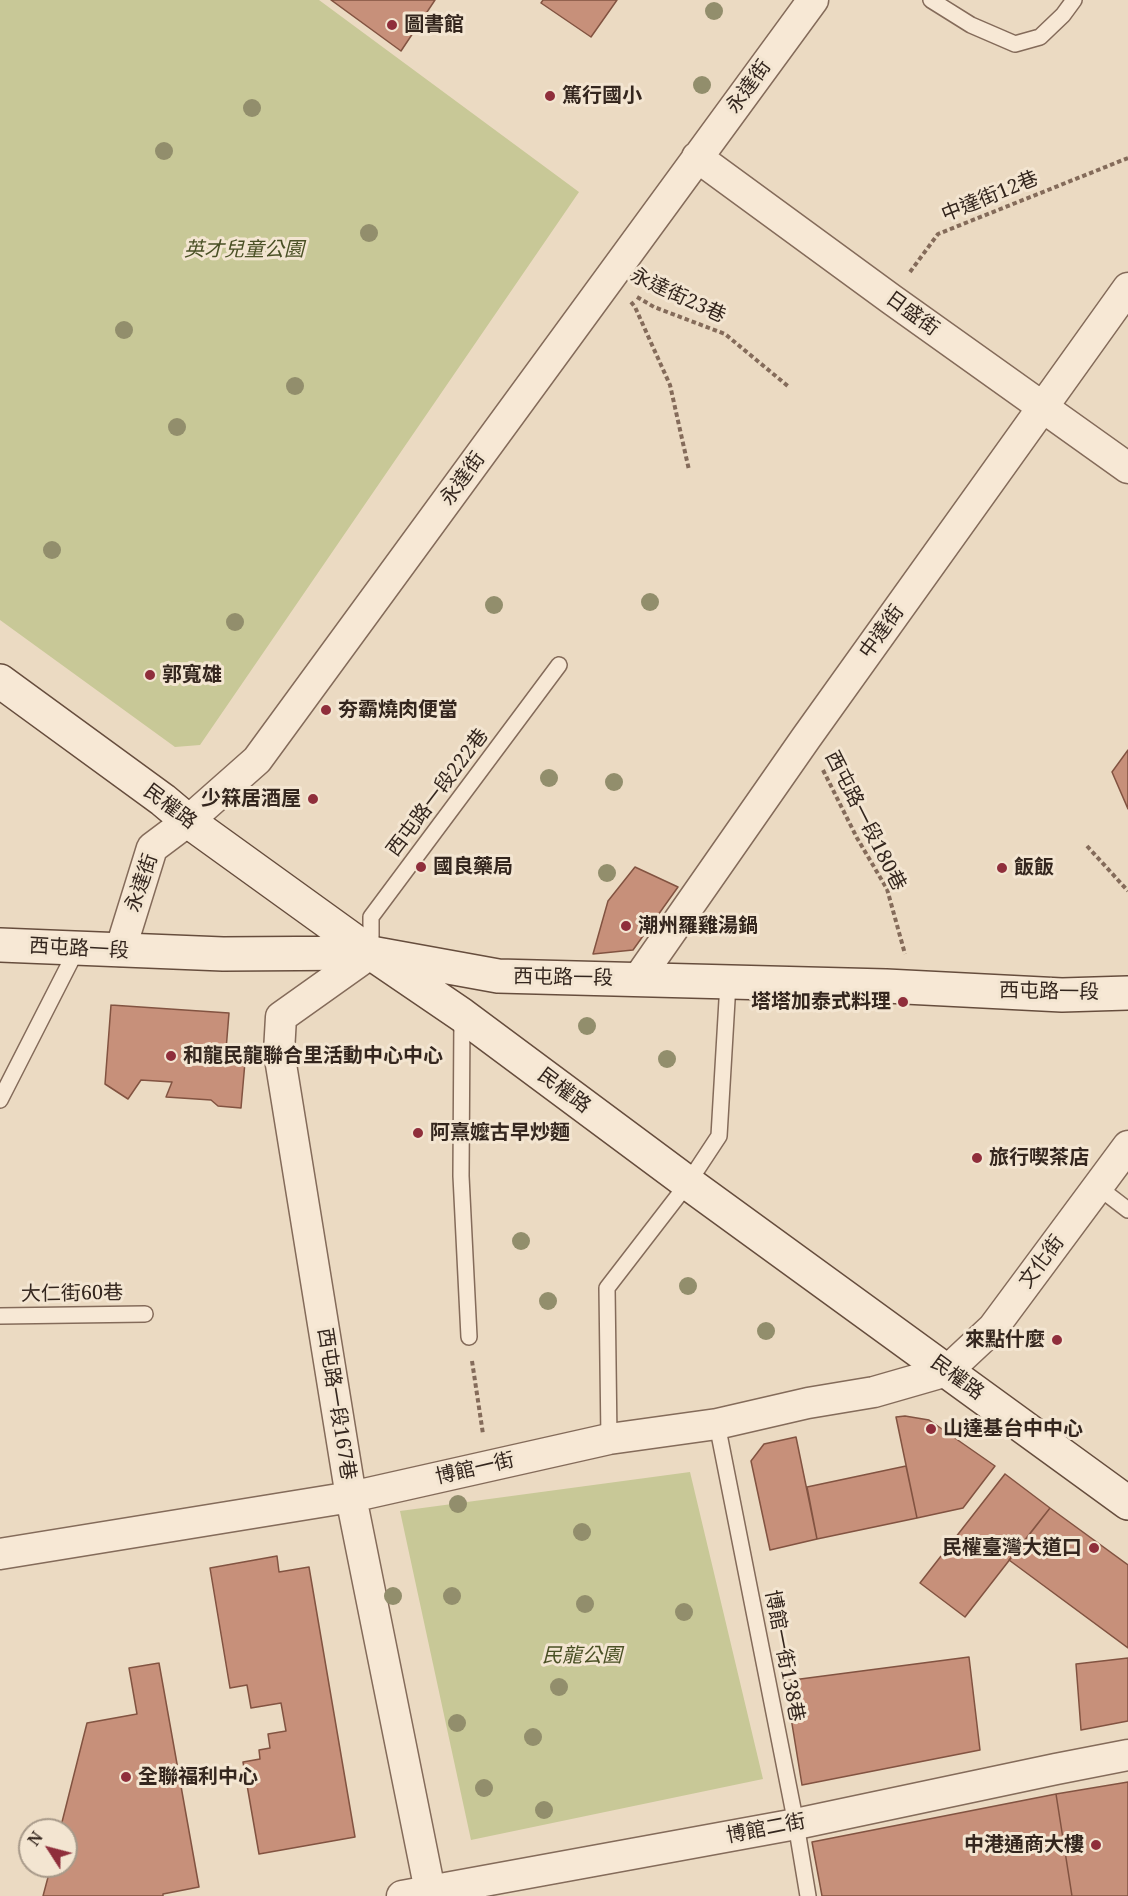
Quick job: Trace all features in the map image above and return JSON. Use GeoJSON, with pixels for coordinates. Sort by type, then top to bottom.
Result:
{"type":"FeatureCollection","features":[{"type":"Feature","properties":{"kind":"street","name":"永達街"},"geometry":{"type":"LineString","coordinates":[[120,951],[152,848],[188,821],[257,760],[813,0]]}},
{"type":"Feature","properties":{"kind":"street","name":"日盛街"},"geometry":{"type":"LineString","coordinates":[[698,157],[891,299],[1128,468]]}},
{"type":"Feature","properties":{"kind":"street","name":"中達街"},"geometry":{"type":"LineString","coordinates":[[638,979],[806,738],[1128,288]]}},
{"type":"Feature","properties":{"kind":"street","name":"民權路"},"geometry":{"type":"LineString","coordinates":[[0,681],[163,800],[188,821],[462,1016],[1128,1503]]}},
{"type":"Feature","properties":{"kind":"street","name":"西屯路一段"},"geometry":{"type":"LineString","coordinates":[[0,945],[222,954],[371,953],[498,976],[914,988],[1062,995],[1128,993]]}},
{"type":"Feature","properties":{"kind":"street","name":"西屯路一段167巷"},"geometry":{"type":"LineString","coordinates":[[371,953],[281,1017],[279,1052],[351,1497],[421,1894]]}},
{"type":"Feature","properties":{"kind":"street","name":"文化街"},"geometry":{"type":"LineString","coordinates":[[947,1371],[993,1328],[1128,1146]]}},
{"type":"Feature","properties":{"kind":"street","name":"博館一街"},"geometry":{"type":"LineString","coordinates":[[0,1554],[351,1497],[609,1439],[717,1424],[808,1403],[874,1392],[947,1371]]}},
{"type":"Feature","properties":{"kind":"street","name":"博館二街"},"geometry":{"type":"LineString","coordinates":[[421,1894],[796,1824],[1128,1755]]}},
{"type":"Feature","properties":{"kind":"lane"},"geometry":{"type":"LineString","coordinates":[[931,0],[971,25],[1015,44],[1040,37],[1063,15],[1074,0]]}},
{"type":"Feature","properties":{"kind":"lane","name":"西屯路一段222巷"},"geometry":{"type":"LineString","coordinates":[[371,953],[371,916],[559,665]]}},
{"type":"Feature","properties":{"kind":"lane"},"geometry":{"type":"LineString","coordinates":[[0,1100],[77,949]]}},
{"type":"Feature","properties":{"kind":"lane"},"geometry":{"type":"LineString","coordinates":[[609,1439],[607,1288],[688,1183],[719,1136],[728,983]]}},
{"type":"Feature","properties":{"kind":"lane"},"geometry":{"type":"LineString","coordinates":[[462,1016],[461,1176],[469,1337]]}},
{"type":"Feature","properties":{"kind":"lane"},"geometry":{"type":"LineString","coordinates":[[1098,1187],[1128,1210]]}},
{"type":"Feature","properties":{"kind":"lane","name":"大仁街60巷"},"geometry":{"type":"LineString","coordinates":[[0,1316],[145,1314]]}},
{"type":"Feature","properties":{"kind":"lane","name":"博館一街138巷"},"geometry":{"type":"LineString","coordinates":[[717,1424],[796,1824],[808,1896]]}},
{"type":"Feature","properties":{"kind":"path","name":"中達街12巷"},"geometry":{"type":"LineString","coordinates":[[891,299],[938,234],[1128,158]]}},
{"type":"Feature","properties":{"kind":"path","name":"永達街23巷"},"geometry":{"type":"LineString","coordinates":[[608,280],[654,307],[725,334],[789,387]]}},
{"type":"Feature","properties":{"kind":"path"},"geometry":{"type":"LineString","coordinates":[[608,280],[636,307],[670,385],[689,470]]}},
{"type":"Feature","properties":{"kind":"path","name":"西屯路一段180巷"},"geometry":{"type":"LineString","coordinates":[[806,738],[857,838],[887,890],[914,988]]}},
{"type":"Feature","properties":{"kind":"path"},"geometry":{"type":"LineString","coordinates":[[1087,846],[1128,891]]}},
{"type":"Feature","properties":{"kind":"path"},"geometry":{"type":"LineString","coordinates":[[469,1337],[488,1466]]}},
{"type":"Feature","properties":{"kind":"green space","name":"英才兒童公園"},"geometry":{"type":"Polygon","coordinates":[[[0,0],[319,0],[579,192],[200,745],[175,747],[0,620],[0,0]]]}},
{"type":"Feature","properties":{"kind":"green space","name":"民龍公園"},"geometry":{"type":"Polygon","coordinates":[[[690,1472],[763,1779],[471,1840],[400,1511],[690,1472]]]}},
{"type":"Feature","properties":{"kind":"building","name":"圖書館"},"geometry":{"type":"Polygon","coordinates":[[[331,0],[435,0],[401,51],[331,0]]]}},
{"type":"Feature","properties":{"kind":"building"},"geometry":{"type":"Polygon","coordinates":[[[543,0],[617,0],[591,37],[541,3],[543,0]]]}},
{"type":"Feature","properties":{"kind":"building"},"geometry":{"type":"Polygon","coordinates":[[[1128,750],[1128,809],[1112,772],[1128,750]]]}},
{"type":"Feature","properties":{"kind":"building","name":"潮州羅雞湯鍋"},"geometry":{"type":"Polygon","coordinates":[[[635,867],[678,887],[633,950],[593,954],[608,901],[635,867]]]}},
{"type":"Feature","properties":{"kind":"building","name":"和龍民龍聯合里活動中心中心"},"geometry":{"type":"Polygon","coordinates":[[[111,1005],[229,1013],[226,1050],[245,1062],[241,1108],[218,1106],[211,1100],[166,1097],[172,1082],[141,1080],[128,1099],[105,1084],[111,1005]]]}},
{"type":"Feature","properties":{"kind":"building"},"geometry":{"type":"Polygon","coordinates":[[[905,1416],[929,1420],[995,1466],[963,1508],[917,1518],[896,1417],[905,1416]]]}},
{"type":"Feature","properties":{"kind":"building"},"geometry":{"type":"Polygon","coordinates":[[[796,1437],[817,1539],[770,1550],[751,1461],[764,1444],[796,1437]]]}},
{"type":"Feature","properties":{"kind":"building"},"geometry":{"type":"Polygon","coordinates":[[[906,1466],[917,1518],[817,1539],[807,1487],[906,1466]]]}},
{"type":"Feature","properties":{"kind":"building"},"geometry":{"type":"Polygon","coordinates":[[[1005,1474],[1050,1508],[965,1617],[920,1583],[1005,1474]]]}},
{"type":"Feature","properties":{"kind":"building"},"geometry":{"type":"Polygon","coordinates":[[[1050,1508],[1128,1565],[1128,1648],[1009,1560],[1050,1508]]]}},
{"type":"Feature","properties":{"kind":"building"},"geometry":{"type":"Polygon","coordinates":[[[277,1556],[279,1572],[309,1567],[355,1837],[259,1854],[243,1762],[260,1759],[259,1750],[270,1748],[268,1734],[286,1731],[281,1703],[251,1708],[247,1685],[230,1688],[210,1568],[277,1556]]]}},
{"type":"Feature","properties":{"kind":"building"},"geometry":{"type":"Polygon","coordinates":[[[969,1657],[980,1750],[802,1785],[785,1681],[969,1657]]]}},
{"type":"Feature","properties":{"kind":"building"},"geometry":{"type":"Polygon","coordinates":[[[1128,1658],[1128,1721],[1081,1730],[1076,1664],[1128,1658]]]}},
{"type":"Feature","properties":{"kind":"building","name":"全聯福利中心"},"geometry":{"type":"Polygon","coordinates":[[[159,1663],[199,1887],[163,1894],[163,1896],[43,1896],[48,1878],[78,1878],[78,1818],[63,1818],[87,1723],[137,1714],[129,1668],[159,1663]]]}},
{"type":"Feature","properties":{"kind":"building","name":"中港通商大樓"},"geometry":{"type":"Polygon","coordinates":[[[1128,1782],[1128,1896],[1072,1896],[1056,1794],[1128,1782]]]}},
{"type":"Feature","properties":{"kind":"building"},"geometry":{"type":"Polygon","coordinates":[[[1056,1794],[1072,1896],[822,1896],[812,1842],[1056,1794]]]}},
{"type":"Feature","properties":{"kind":"place","name":"圖書館"},"geometry":{"type":"Point","coordinates":[392,25]}},
{"type":"Feature","properties":{"kind":"place","name":"篤行國小"},"geometry":{"type":"Point","coordinates":[550,96]}},
{"type":"Feature","properties":{"kind":"place","name":"郭寬雄"},"geometry":{"type":"Point","coordinates":[150,675]}},
{"type":"Feature","properties":{"kind":"place","name":"夯霸燒肉便當"},"geometry":{"type":"Point","coordinates":[326,710]}},
{"type":"Feature","properties":{"kind":"place","name":"少箖居酒屋"},"geometry":{"type":"Point","coordinates":[313,799]}},
{"type":"Feature","properties":{"kind":"place","name":"國良藥局"},"geometry":{"type":"Point","coordinates":[421,867]}},
{"type":"Feature","properties":{"kind":"place","name":"飯飯"},"geometry":{"type":"Point","coordinates":[1002,868]}},
{"type":"Feature","properties":{"kind":"place","name":"潮州羅雞湯鍋"},"geometry":{"type":"Point","coordinates":[626,926]}},
{"type":"Feature","properties":{"kind":"place","name":"塔塔加泰式料理"},"geometry":{"type":"Point","coordinates":[903,1002]}},
{"type":"Feature","properties":{"kind":"place","name":"和龍民龍聯合里活動中心中心"},"geometry":{"type":"Point","coordinates":[171,1056]}},
{"type":"Feature","properties":{"kind":"place","name":"阿熹嬤古早炒麵"},"geometry":{"type":"Point","coordinates":[418,1133]}},
{"type":"Feature","properties":{"kind":"place","name":"旅行喫茶店"},"geometry":{"type":"Point","coordinates":[977,1158]}},
{"type":"Feature","properties":{"kind":"place","name":"來點什麼"},"geometry":{"type":"Point","coordinates":[1057,1340]}},
{"type":"Feature","properties":{"kind":"place","name":"山達基台中中心"},"geometry":{"type":"Point","coordinates":[931,1429]}},
{"type":"Feature","properties":{"kind":"place","name":"民權臺灣大道口"},"geometry":{"type":"Point","coordinates":[1094,1548]}},
{"type":"Feature","properties":{"kind":"place","name":"全聯福利中心"},"geometry":{"type":"Point","coordinates":[126,1777]}},
{"type":"Feature","properties":{"kind":"place","name":"中港通商大樓"},"geometry":{"type":"Point","coordinates":[1096,1845]}}]}
